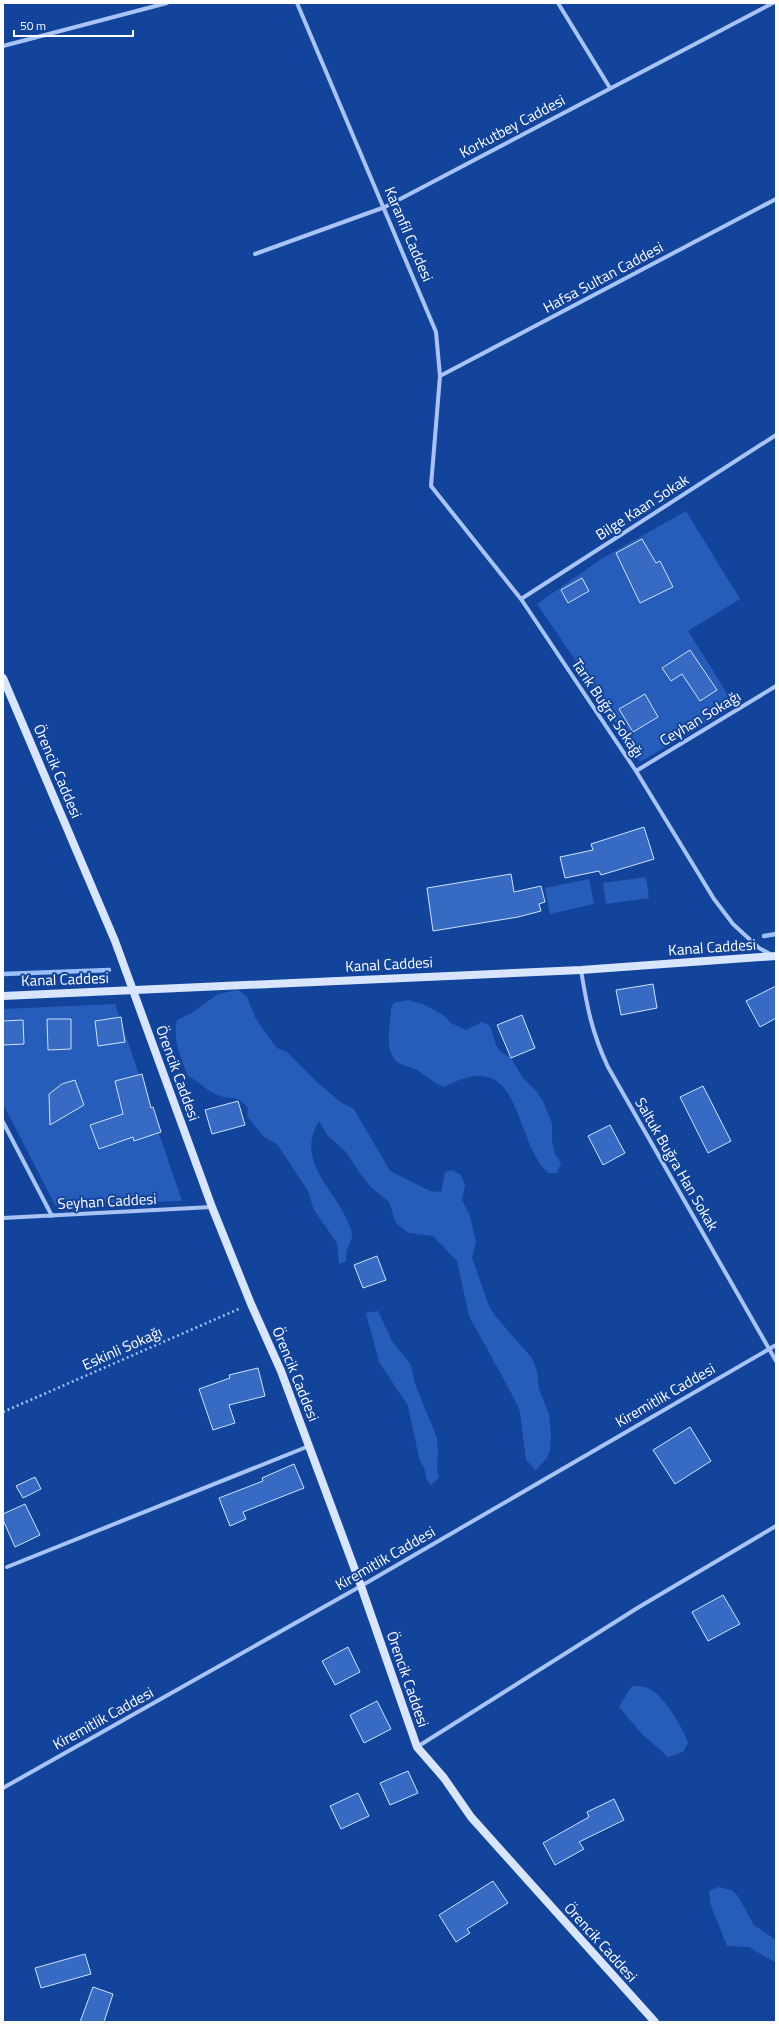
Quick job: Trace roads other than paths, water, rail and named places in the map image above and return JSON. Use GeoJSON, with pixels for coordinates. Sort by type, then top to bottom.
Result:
{"type":"FeatureCollection","features":[{"type":"Feature","properties":{"kind":"street"},"geometry":{"type":"LineString","coordinates":[[3,46],[167,3]]}},
{"type":"Feature","properties":{"kind":"street","name":"Karanfil Caddesi"},"geometry":{"type":"LineString","coordinates":[[297,3],[385,207],[436,332],[440,376],[431,486]]}},
{"type":"Feature","properties":{"kind":"street"},"geometry":{"type":"LineString","coordinates":[[558,3],[610,88]]}},
{"type":"Feature","properties":{"kind":"street","name":"Korkutbey Caddesi"},"geometry":{"type":"LineString","coordinates":[[255,254],[385,207],[773,3]]}},
{"type":"Feature","properties":{"kind":"street","name":"Hafsa Sultan Caddesi"},"geometry":{"type":"LineString","coordinates":[[440,376],[776,199]]}},
{"type":"Feature","properties":{"kind":"street","name":"Bilge Kaan Sokak"},"geometry":{"type":"LineString","coordinates":[[521,599],[776,435]]}},
{"type":"Feature","properties":{"kind":"street","name":"Tarık Buğra Sokağı"},"geometry":{"type":"LineString","coordinates":[[431,486],[521,599],[636,771],[714,899],[733,924],[759,948],[776,956]]}},
{"type":"Feature","properties":{"kind":"street","name":"Örencik Caddesi"},"geometry":{"type":"LineString","coordinates":[[3,678],[115,941],[212,1207],[250,1304],[282,1371],[361,1586],[417,1747],[444,1778],[471,1817],[655,2022]]}},
{"type":"Feature","properties":{"kind":"street","name":"Ceyhan Sokağı"},"geometry":{"type":"LineString","coordinates":[[636,771],[776,686]]}},
{"type":"Feature","properties":{"kind":"street","name":"Kanal Caddesi"},"geometry":{"type":"LineString","coordinates":[[3,996],[581,970],[776,956]]}},
{"type":"Feature","properties":{"kind":"street","name":"Saltuk Buğra Han Sokak"},"geometry":{"type":"LineString","coordinates":[[581,970],[588,1015],[598,1046],[608,1067],[776,1360]]}},
{"type":"Feature","properties":{"kind":"street"},"geometry":{"type":"LineString","coordinates":[[3,1122],[52,1216]]}},
{"type":"Feature","properties":{"kind":"street","name":"Seyhan Caddesi"},"geometry":{"type":"LineString","coordinates":[[3,1218],[212,1207]]}},
{"type":"Feature","properties":{"kind":"street","name":"Kiremitlik Caddesi"},"geometry":{"type":"LineString","coordinates":[[3,1788],[361,1586],[776,1345]]}},
{"type":"Feature","properties":{"kind":"street"},"geometry":{"type":"LineString","coordinates":[[7,1568],[310,1446]]}},
{"type":"Feature","properties":{"kind":"street"},"geometry":{"type":"LineString","coordinates":[[417,1747],[639,1607],[776,1526]]}},
{"type":"Feature","properties":{"kind":"waterway"},"geometry":{"type":"LineString","coordinates":[[764,936],[776,934]]}},
{"type":"Feature","properties":{"kind":"waterway"},"geometry":{"type":"LineString","coordinates":[[3,974],[109,970]]}}]}
